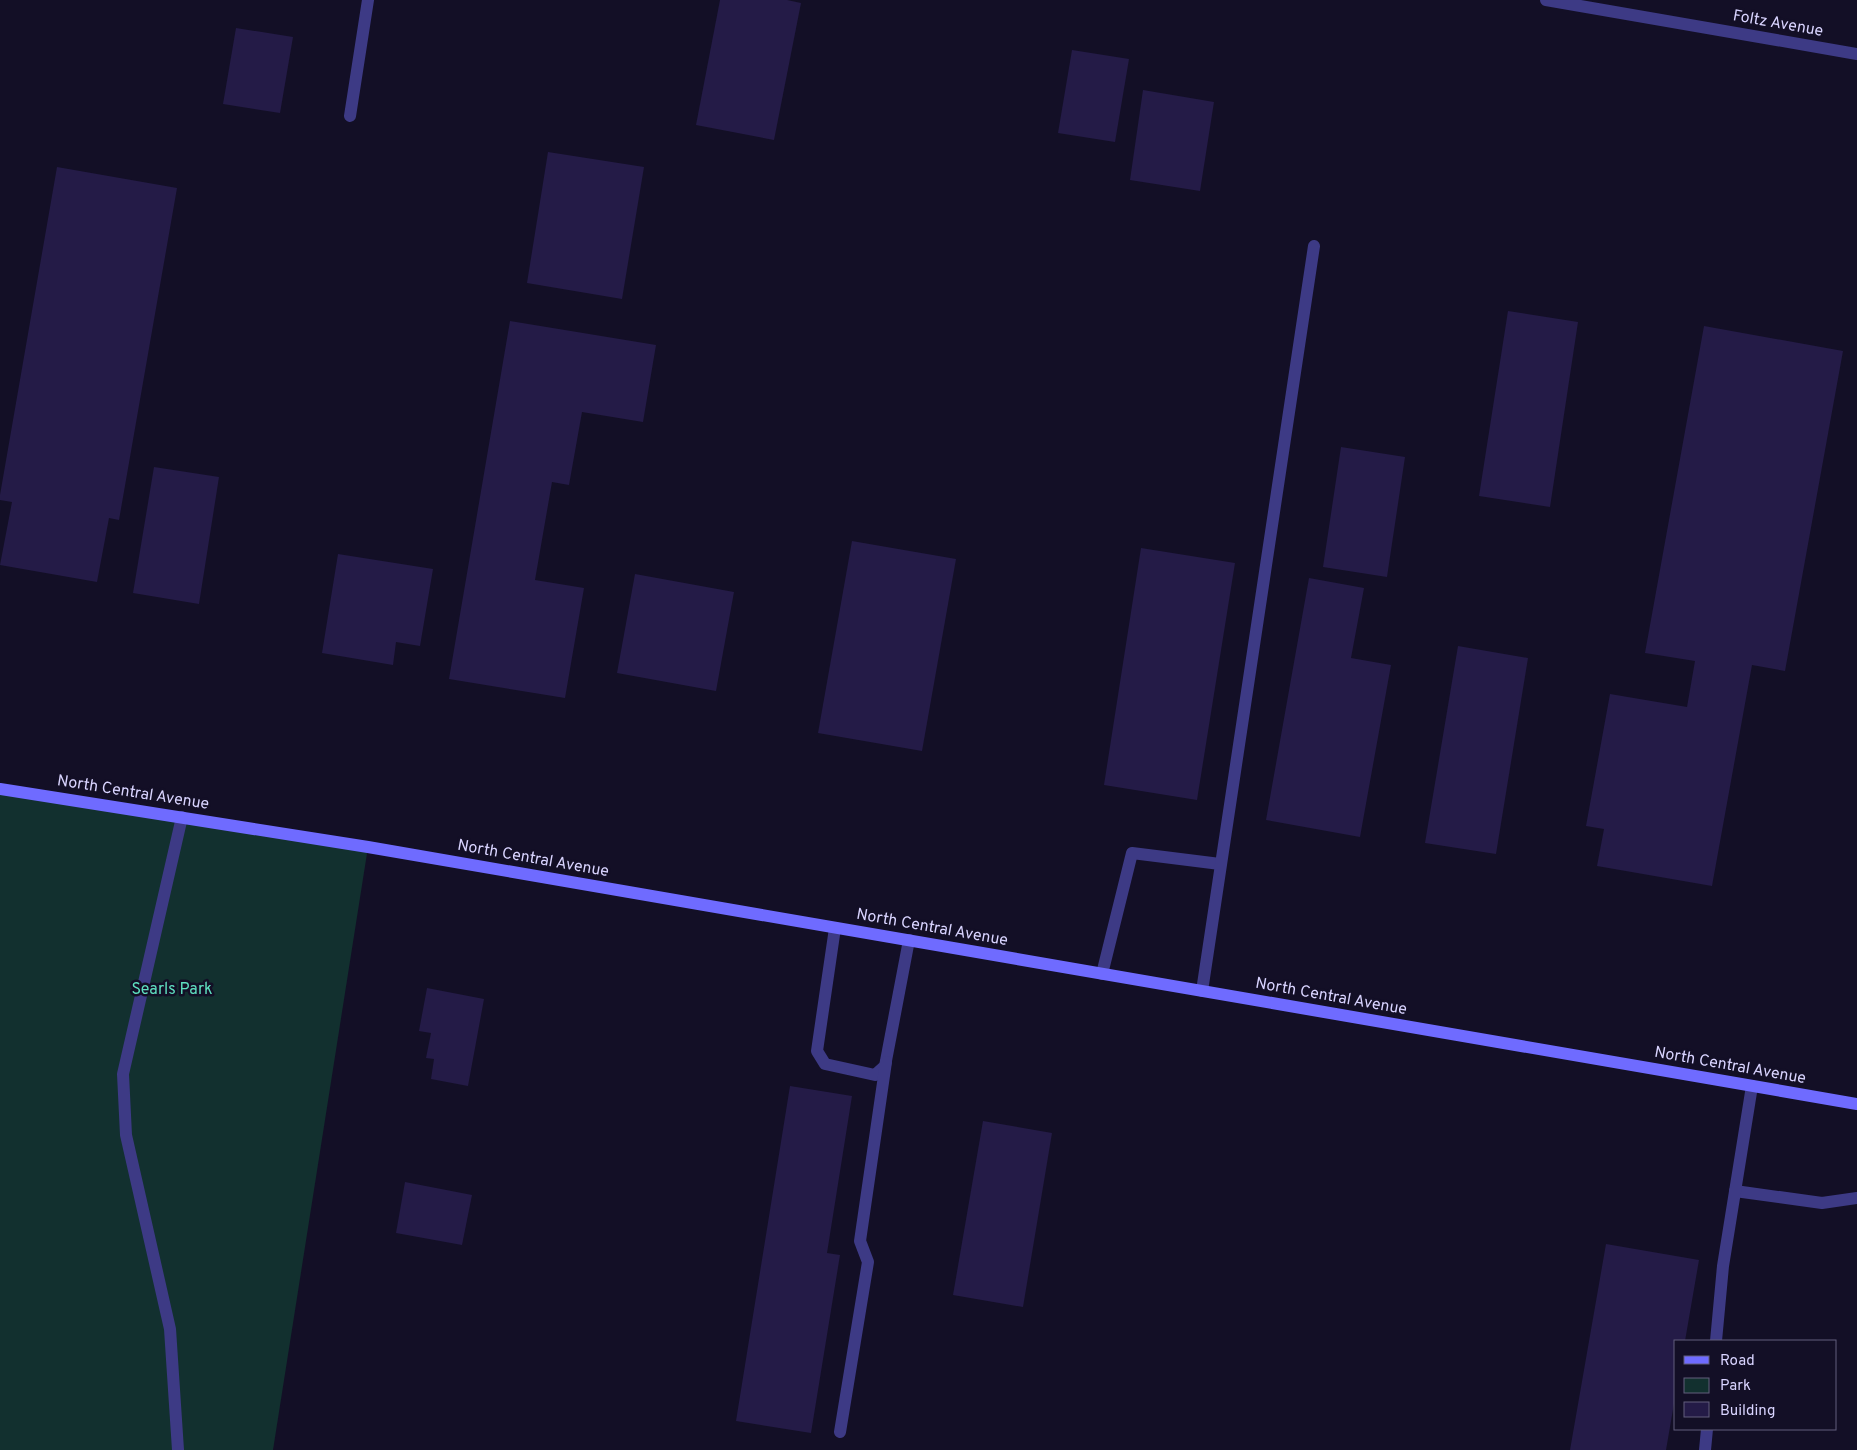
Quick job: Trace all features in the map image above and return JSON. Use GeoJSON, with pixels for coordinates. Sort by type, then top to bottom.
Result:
{"type":"FeatureCollection","features":[{"type":"Feature","properties":{"kind":"main road","name":"North Central Avenue"},"geometry":{"type":"LineString","coordinates":[[0,789],[368,846],[1857,1104]]}},
{"type":"Feature","properties":{"kind":"street"},"geometry":{"type":"LineString","coordinates":[[350,116],[368,0]]}},
{"type":"Feature","properties":{"kind":"street","name":"Foltz Avenue"},"geometry":{"type":"LineString","coordinates":[[1546,0],[1857,54]]}},
{"type":"Feature","properties":{"kind":"street"},"geometry":{"type":"LineString","coordinates":[[1202,991],[1314,246]]}},
{"type":"Feature","properties":{"kind":"street"},"geometry":{"type":"LineString","coordinates":[[178,1450],[170,1328],[126,1135],[123,1074],[182,817]]}},
{"type":"Feature","properties":{"kind":"street"},"geometry":{"type":"LineString","coordinates":[[1102,974],[1132,853],[1220,864]]}},
{"type":"Feature","properties":{"kind":"street"},"geometry":{"type":"LineString","coordinates":[[836,928],[817,1051],[825,1064],[875,1075],[885,1066],[886,1062]]}},
{"type":"Feature","properties":{"kind":"street"},"geometry":{"type":"LineString","coordinates":[[840,1432],[868,1262],[860,1241],[886,1062],[909,940]]}},
{"type":"Feature","properties":{"kind":"street"},"geometry":{"type":"LineString","coordinates":[[1716,1340],[1723,1266],[1752,1086]]}},
{"type":"Feature","properties":{"kind":"street"},"geometry":{"type":"LineString","coordinates":[[1735,1191],[1822,1203],[1857,1198]]}},
{"type":"Feature","properties":{"kind":"street"},"geometry":{"type":"LineString","coordinates":[[1705,1450],[1707,1430]]}},
{"type":"Feature","properties":{"kind":"green space","name":"Searls Park"},"geometry":{"type":"Polygon","coordinates":[[[0,789],[368,847],[273,1450],[0,1450],[0,789]]]}},
{"type":"Feature","properties":{"kind":"building"},"geometry":{"type":"Polygon","coordinates":[[[720,0],[787,0],[801,3],[774,140],[696,125],[720,0]]]}},
{"type":"Feature","properties":{"kind":"building"},"geometry":{"type":"Polygon","coordinates":[[[236,28],[293,37],[280,113],[223,104],[236,28]]]}},
{"type":"Feature","properties":{"kind":"building"},"geometry":{"type":"Polygon","coordinates":[[[1072,50],[1129,59],[1115,142],[1058,133],[1072,50]]]}},
{"type":"Feature","properties":{"kind":"building"},"geometry":{"type":"Polygon","coordinates":[[[1143,90],[1214,102],[1200,191],[1130,180],[1143,90]]]}},
{"type":"Feature","properties":{"kind":"building"},"geometry":{"type":"Polygon","coordinates":[[[548,152],[644,167],[622,299],[527,283],[548,152]]]}},
{"type":"Feature","properties":{"kind":"building"},"geometry":{"type":"Polygon","coordinates":[[[57,167],[177,188],[119,520],[109,518],[97,582],[0,565],[12,502],[0,500],[0,495],[57,167]]]}},
{"type":"Feature","properties":{"kind":"building"},"geometry":{"type":"Polygon","coordinates":[[[1508,311],[1578,322],[1550,507],[1479,496],[1508,311]]]}},
{"type":"Feature","properties":{"kind":"building"},"geometry":{"type":"Polygon","coordinates":[[[510,321],[656,345],[643,422],[582,412],[569,485],[552,482],[535,580],[584,588],[565,698],[449,679],[510,321]]]}},
{"type":"Feature","properties":{"kind":"building"},"geometry":{"type":"Polygon","coordinates":[[[1704,326],[1843,351],[1785,671],[1752,665],[1712,886],[1597,866],[1604,829],[1586,826],[1610,694],[1687,707],[1695,661],[1645,653],[1704,326]]]}},
{"type":"Feature","properties":{"kind":"building"},"geometry":{"type":"Polygon","coordinates":[[[1341,447],[1405,457],[1387,577],[1323,567],[1341,447]]]}},
{"type":"Feature","properties":{"kind":"building"},"geometry":{"type":"Polygon","coordinates":[[[154,467],[219,477],[199,604],[133,593],[154,467]]]}},
{"type":"Feature","properties":{"kind":"building"},"geometry":{"type":"Polygon","coordinates":[[[852,541],[956,559],[922,751],[818,733],[852,541]]]}},
{"type":"Feature","properties":{"kind":"building"},"geometry":{"type":"Polygon","coordinates":[[[1141,548],[1235,563],[1197,800],[1104,785],[1141,548]]]}},
{"type":"Feature","properties":{"kind":"building"},"geometry":{"type":"Polygon","coordinates":[[[338,554],[433,569],[420,646],[396,642],[393,665],[322,653],[338,554]]]}},
{"type":"Feature","properties":{"kind":"building"},"geometry":{"type":"Polygon","coordinates":[[[635,574],[734,592],[716,691],[617,673],[635,574]]]}},
{"type":"Feature","properties":{"kind":"building"},"geometry":{"type":"Polygon","coordinates":[[[1309,578],[1364,588],[1351,658],[1391,665],[1360,837],[1266,820],[1309,578]]]}},
{"type":"Feature","properties":{"kind":"building"},"geometry":{"type":"Polygon","coordinates":[[[1458,646],[1528,658],[1496,854],[1425,843],[1458,646]]]}},
{"type":"Feature","properties":{"kind":"building"},"geometry":{"type":"Polygon","coordinates":[[[427,988],[484,999],[468,1086],[431,1079],[434,1059],[426,1058],[431,1033],[419,1031],[427,988]]]}},
{"type":"Feature","properties":{"kind":"building"},"geometry":{"type":"Polygon","coordinates":[[[790,1086],[852,1096],[827,1253],[840,1255],[811,1433],[736,1421],[790,1086]]]}},
{"type":"Feature","properties":{"kind":"building"},"geometry":{"type":"Polygon","coordinates":[[[983,1121],[1052,1133],[1023,1307],[953,1295],[983,1121]]]}},
{"type":"Feature","properties":{"kind":"building"},"geometry":{"type":"Polygon","coordinates":[[[405,1182],[472,1195],[462,1245],[396,1233],[405,1182]]]}},
{"type":"Feature","properties":{"kind":"building"},"geometry":{"type":"Polygon","coordinates":[[[1606,1244],[1699,1260],[1685,1340],[1674,1340],[1674,1404],[1666,1450],[1570,1450],[1606,1244]]]}}]}
